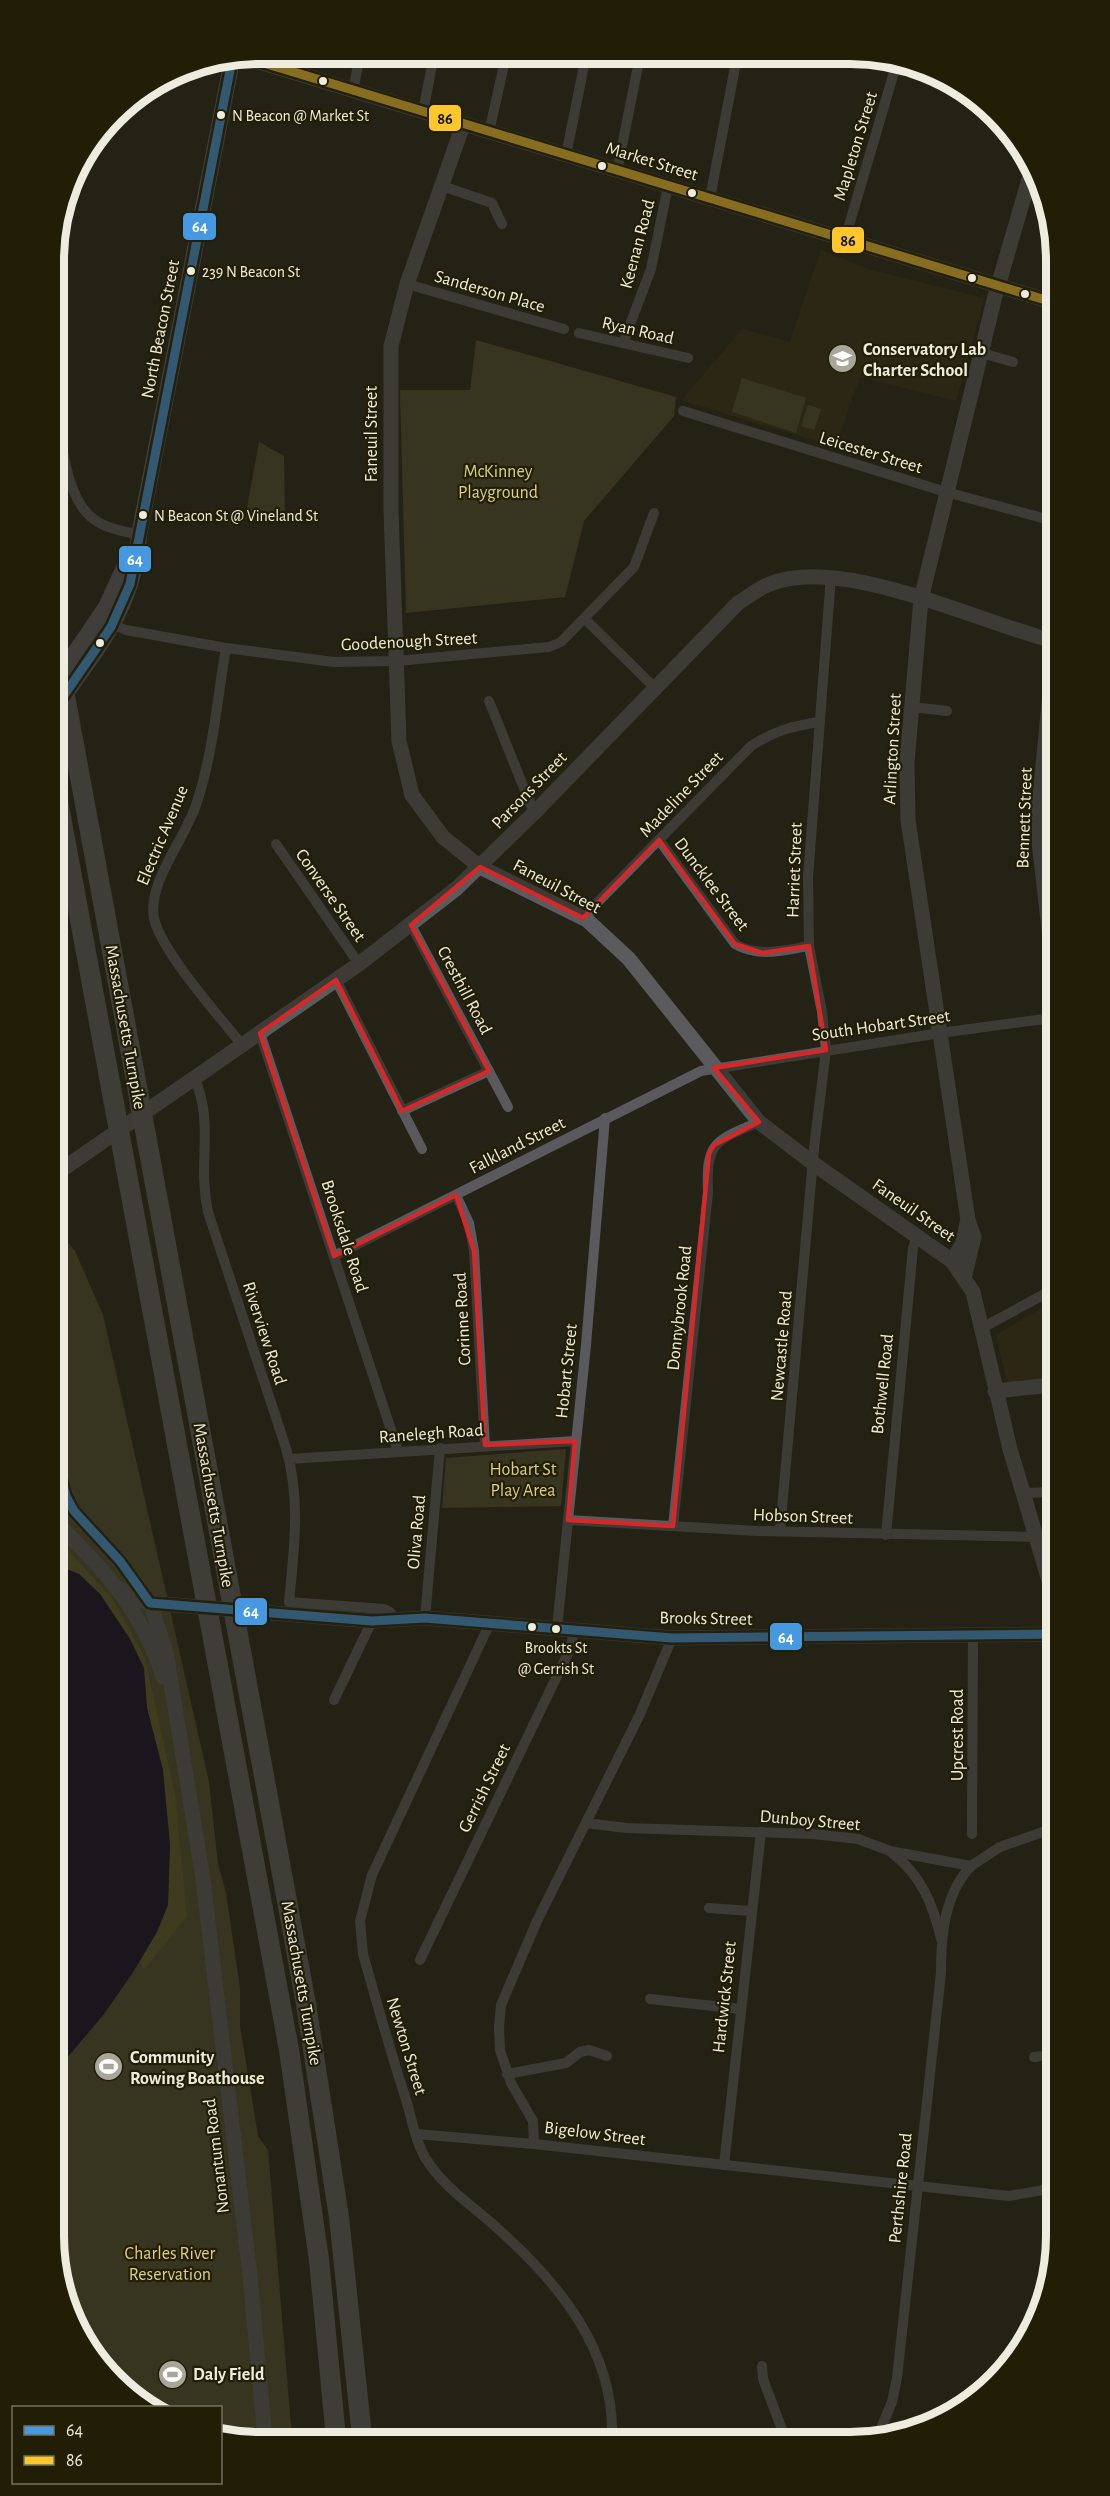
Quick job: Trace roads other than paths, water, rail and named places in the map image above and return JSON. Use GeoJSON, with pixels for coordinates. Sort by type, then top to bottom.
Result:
{"type":"FeatureCollection","features":[{"type":"Feature","properties":{"kind":"highway","name":"Massachusetts Turnpike"},"geometry":{"type":"LineString","coordinates":[[65,695],[306,2004],[329,2145],[351,2322],[362,2432]]}},
{"type":"Feature","properties":{"kind":"highway","name":"Massachusetts Turnpike"},"geometry":{"type":"LineString","coordinates":[[65,837],[298,2108],[320,2269],[335,2432]]}},
{"type":"Feature","properties":{"kind":"main road","name":"North Beacon Street"},"geometry":{"type":"LineString","coordinates":[[65,692],[106,622],[116,588],[139,535],[231,67]]}},
{"type":"Feature","properties":{"kind":"main road","name":"North Beacon Street"},"geometry":{"type":"LineString","coordinates":[[65,670],[106,622]]}},
{"type":"Feature","properties":{"kind":"street"},"geometry":{"type":"LineString","coordinates":[[566,155],[584,64]]}},
{"type":"Feature","properties":{"kind":"street"},"geometry":{"type":"LineString","coordinates":[[617,171],[637,64]]}},
{"type":"Feature","properties":{"kind":"street"},"geometry":{"type":"LineString","coordinates":[[710,198],[736,64]]}},
{"type":"Feature","properties":{"kind":"street","name":"Market Street"},"geometry":{"type":"LineString","coordinates":[[269,65],[1046,300]]}},
{"type":"Feature","properties":{"kind":"street"},"geometry":{"type":"LineString","coordinates":[[353,91],[358,65]]}},
{"type":"Feature","properties":{"kind":"street"},"geometry":{"type":"LineString","coordinates":[[423,112],[432,65]]}},
{"type":"Feature","properties":{"kind":"street"},"geometry":{"type":"LineString","coordinates":[[489,132],[504,65]]}},
{"type":"Feature","properties":{"kind":"street","name":"Mapleton Street"},"geometry":{"type":"LineString","coordinates":[[845,239],[895,70]]}},
{"type":"Feature","properties":{"kind":"street","name":"Faneuil Street"},"geometry":{"type":"LineString","coordinates":[[463,124],[407,284],[393,334],[390,359],[391,506],[399,741],[412,795],[443,837],[480,867],[587,920],[629,959],[759,1122],[814,1164],[952,1261],[973,1292],[995,1392],[1022,1493],[1045,1567]]}},
{"type":"Feature","properties":{"kind":"street","name":"Arlington Street"},"geometry":{"type":"LineString","coordinates":[[964,1278],[974,1237],[968,1220],[908,820],[907,762],[921,599],[999,286],[1028,182]]}},
{"type":"Feature","properties":{"kind":"street"},"geometry":{"type":"LineString","coordinates":[[442,186],[492,203],[502,224]]}},
{"type":"Feature","properties":{"kind":"street","name":"Keenan Road"},"geometry":{"type":"LineString","coordinates":[[623,343],[651,269],[668,186]]}},
{"type":"Feature","properties":{"kind":"street","name":"Sanderson Place"},"geometry":{"type":"LineString","coordinates":[[407,284],[564,329]]}},
{"type":"Feature","properties":{"kind":"street","name":"Ryan Road"},"geometry":{"type":"LineString","coordinates":[[579,333],[688,358]]}},
{"type":"Feature","properties":{"kind":"street"},"geometry":{"type":"LineString","coordinates":[[982,353],[1013,362]]}},
{"type":"Feature","properties":{"kind":"street","name":"Leicester Street"},"geometry":{"type":"LineString","coordinates":[[683,411],[946,492],[1046,519]]}},
{"type":"Feature","properties":{"kind":"street"},"geometry":{"type":"LineString","coordinates":[[65,450],[72,487],[79,504],[99,523],[139,535]]}},
{"type":"Feature","properties":{"kind":"street","name":"Goodenough Street"},"geometry":{"type":"LineString","coordinates":[[106,622],[126,630],[226,648],[334,662],[397,661],[549,647],[561,642],[634,567],[654,513]]}},
{"type":"Feature","properties":{"kind":"street","name":"Parsons Street"},"geometry":{"type":"LineString","coordinates":[[65,1167],[359,964],[411,925],[480,867],[738,603],[770,584],[796,578],[831,576],[868,582],[1011,630],[1046,639]]}},
{"type":"Feature","properties":{"kind":"street","name":"Harriet Street"},"geometry":{"type":"LineString","coordinates":[[814,1164],[825,1050],[822,1012],[809,946],[808,877],[831,576]]}},
{"type":"Feature","properties":{"kind":"street"},"geometry":{"type":"LineString","coordinates":[[585,618],[656,688]]}},
{"type":"Feature","properties":{"kind":"street","name":"Electric Avenue"},"geometry":{"type":"LineString","coordinates":[[226,648],[205,770],[196,805],[157,888],[153,908],[157,929],[170,952],[242,1045]]}},
{"type":"Feature","properties":{"kind":"street"},"geometry":{"type":"LineString","coordinates":[[489,701],[534,813]]}},
{"type":"Feature","properties":{"kind":"street"},"geometry":{"type":"LineString","coordinates":[[912,707],[947,711]]}},
{"type":"Feature","properties":{"kind":"street","name":"Bennett Street"},"geometry":{"type":"LineString","coordinates":[[1046,711],[1037,802],[1037,846],[1046,922]]}},
{"type":"Feature","properties":{"kind":"street","name":"Madeline Street"},"geometry":{"type":"LineString","coordinates":[[587,920],[590,910],[751,746],[772,732],[789,726],[819,722]]}},
{"type":"Feature","properties":{"kind":"street","name":"Duncklee Street"},"geometry":{"type":"LineString","coordinates":[[659,840],[735,944],[748,951],[762,953],[809,946]]}},
{"type":"Feature","properties":{"kind":"street","name":"Converse Street"},"geometry":{"type":"LineString","coordinates":[[276,844],[359,964]]}},
{"type":"Feature","properties":{"kind":"street","name":"Cresthill Road"},"geometry":{"type":"LineString","coordinates":[[411,925],[507,1107]]}},
{"type":"Feature","properties":{"kind":"street"},"geometry":{"type":"LineString","coordinates":[[336,980],[422,1149]]}},
{"type":"Feature","properties":{"kind":"street","name":"South Hobart Street"},"geometry":{"type":"LineString","coordinates":[[716,1068],[1046,1019]]}},
{"type":"Feature","properties":{"kind":"street","name":"Brooksdale Road"},"geometry":{"type":"LineString","coordinates":[[260,1033],[398,1451]]}},
{"type":"Feature","properties":{"kind":"street","name":"Falkland Street"},"geometry":{"type":"LineString","coordinates":[[334,1256],[605,1118],[697,1073],[716,1068]]}},
{"type":"Feature","properties":{"kind":"street"},"geometry":{"type":"LineString","coordinates":[[402,1111],[489,1071]]}},
{"type":"Feature","properties":{"kind":"street","name":"Riverview Road"},"geometry":{"type":"LineString","coordinates":[[194,1077],[206,1112],[202,1173],[208,1212],[289,1460],[297,1510],[289,1602]]}},
{"type":"Feature","properties":{"kind":"street","name":"Hobart Street"},"geometry":{"type":"LineString","coordinates":[[556,1628],[605,1118]]}},
{"type":"Feature","properties":{"kind":"street","name":"Donnybrook Road"},"geometry":{"type":"LineString","coordinates":[[673,1526],[708,1194],[709,1154],[714,1144],[759,1122]]}},
{"type":"Feature","properties":{"kind":"street","name":"Newcastle Road"},"geometry":{"type":"LineString","coordinates":[[780,1531],[814,1164]]}},
{"type":"Feature","properties":{"kind":"street","name":"Corinne Road"},"geometry":{"type":"LineString","coordinates":[[456,1195],[469,1223],[474,1251],[485,1445]]}},
{"type":"Feature","properties":{"kind":"street","name":"Arlington Street"},"geometry":{"type":"LineString","coordinates":[[952,1261],[963,1243],[968,1220]]}},
{"type":"Feature","properties":{"kind":"street","name":"Bothwell Road"},"geometry":{"type":"LineString","coordinates":[[886,1535],[907,1304],[913,1248],[917,1237]]}},
{"type":"Feature","properties":{"kind":"street"},"geometry":{"type":"LineString","coordinates":[[982,1328],[1045,1294]]}},
{"type":"Feature","properties":{"kind":"street"},"geometry":{"type":"LineString","coordinates":[[995,1392],[1045,1386]]}},
{"type":"Feature","properties":{"kind":"street","name":"Ranelegh Road"},"geometry":{"type":"LineString","coordinates":[[289,1460],[485,1445],[575,1441]]}},
{"type":"Feature","properties":{"kind":"street","name":"Oliva Road"},"geometry":{"type":"LineString","coordinates":[[425,1618],[440,1448]]}},
{"type":"Feature","properties":{"kind":"street","name":"Nonantum Road"},"geometry":{"type":"LineString","coordinates":[[64,1490],[75,1511],[120,1561],[150,1604],[166,1652],[203,1879],[250,2276],[264,2432]]}},
{"type":"Feature","properties":{"kind":"street"},"geometry":{"type":"LineString","coordinates":[[1022,1493],[1045,1492]]}},
{"type":"Feature","properties":{"kind":"street","name":"Hobson Street"},"geometry":{"type":"LineString","coordinates":[[568,1520],[780,1531],[1037,1538]]}},
{"type":"Feature","properties":{"kind":"street","name":"Nonantum Road"},"geometry":{"type":"LineString","coordinates":[[64,1531],[119,1588],[151,1644],[179,1729]]}},
{"type":"Feature","properties":{"kind":"street","name":"Brooks Street"},"geometry":{"type":"LineString","coordinates":[[119,1588],[131,1597],[150,1604],[372,1621],[425,1618],[672,1638],[1045,1634]]}},
{"type":"Feature","properties":{"kind":"street","name":"Brooks Street"},"geometry":{"type":"LineString","coordinates":[[289,1602],[384,1609],[390,1612],[394,1619]]}},
{"type":"Feature","properties":{"kind":"street"},"geometry":{"type":"LineString","coordinates":[[334,1700],[372,1621]]}},
{"type":"Feature","properties":{"kind":"street","name":"Newton Street"},"geometry":{"type":"LineString","coordinates":[[490,1623],[372,1875],[362,1902],[360,1921],[363,1954],[424,2156],[437,2175],[458,2198],[496,2227],[526,2256],[578,2316],[593,2342],[604,2373],[613,2422],[612,2432]]}},
{"type":"Feature","properties":{"kind":"street","name":"Gerrish Street"},"geometry":{"type":"LineString","coordinates":[[420,1960],[571,1647],[574,1629]]}},
{"type":"Feature","properties":{"kind":"street","name":"Upcrest Road"},"geometry":{"type":"LineString","coordinates":[[972,1834],[973,1635]]}},
{"type":"Feature","properties":{"kind":"street","name":"Bigelow Street"},"geometry":{"type":"LineString","coordinates":[[672,1638],[640,1714],[504,1995],[498,2038],[507,2074],[530,2115],[535,2132],[534,2144],[1009,2196],[1045,2190]]}},
{"type":"Feature","properties":{"kind":"street","name":"Dunboy Street"},"geometry":{"type":"LineString","coordinates":[[586,1823],[626,1828],[761,1832],[858,1839],[890,1851],[971,1866]]}},
{"type":"Feature","properties":{"kind":"street"},"geometry":{"type":"LineString","coordinates":[[971,1866],[1000,1847],[1045,1831]]}},
{"type":"Feature","properties":{"kind":"street","name":"Hardwick Street"},"geometry":{"type":"LineString","coordinates":[[724,2165],[750,1911],[761,1832]]}},
{"type":"Feature","properties":{"kind":"street","name":"Perthshire Road"},"geometry":{"type":"LineString","coordinates":[[881,2429],[892,2402],[897,2378],[941,1973],[941,1942],[935,1913],[923,1886],[907,1864],[890,1851]]}},
{"type":"Feature","properties":{"kind":"street","name":"Perthshire Road"},"geometry":{"type":"LineString","coordinates":[[941,1942],[953,1889],[971,1866]]}},
{"type":"Feature","properties":{"kind":"street"},"geometry":{"type":"LineString","coordinates":[[709,1908],[750,1911]]}},
{"type":"Feature","properties":{"kind":"street"},"geometry":{"type":"LineString","coordinates":[[650,1999],[740,2009]]}},
{"type":"Feature","properties":{"kind":"street"},"geometry":{"type":"LineString","coordinates":[[507,2074],[566,2063],[580,2052],[589,2050],[607,2056]]}},
{"type":"Feature","properties":{"kind":"street"},"geometry":{"type":"LineString","coordinates":[[1034,2056],[1045,2055]]}},
{"type":"Feature","properties":{"kind":"street"},"geometry":{"type":"LineString","coordinates":[[417,2134],[534,2144]]}},
{"type":"Feature","properties":{"kind":"street"},"geometry":{"type":"LineString","coordinates":[[762,2366],[763,2379],[783,2432]]}},
{"type":"Feature","properties":{"kind":"place","name":"N Beacon @ Market St"},"geometry":{"type":"Point","coordinates":[221,115]}},
{"type":"Feature","properties":{"kind":"place","name":"239 N Beacon St"},"geometry":{"type":"Point","coordinates":[191,271]}},
{"type":"Feature","properties":{"kind":"place","name":"Conservatory Lab Charter School"},"geometry":{"type":"Point","coordinates":[842,359]}},
{"type":"Feature","properties":{"kind":"place","name":"N Beacon St @ Vineland St"},"geometry":{"type":"Point","coordinates":[143,515]}},
{"type":"Feature","properties":{"kind":"place","name":"Brookts St @ Gerrish St"},"geometry":{"type":"Point","coordinates":[556,1629]}},
{"type":"Feature","properties":{"kind":"place","name":"Community Rowing Boathouse"},"geometry":{"type":"Point","coordinates":[109,2067]}},
{"type":"Feature","properties":{"kind":"place","name":"Daly Field"},"geometry":{"type":"Point","coordinates":[172,2374]}},
{"type":"Feature","properties":{"kind":"park label","name":"McKinney Playground"},"geometry":{"type":"Point","coordinates":[498,481]}},
{"type":"Feature","properties":{"kind":"park label","name":"Hobart St Play Area"},"geometry":{"type":"Point","coordinates":[523,1479]}},
{"type":"Feature","properties":{"kind":"park label","name":"Charles River Reservation"},"geometry":{"type":"Point","coordinates":[170,2263]}}]}
